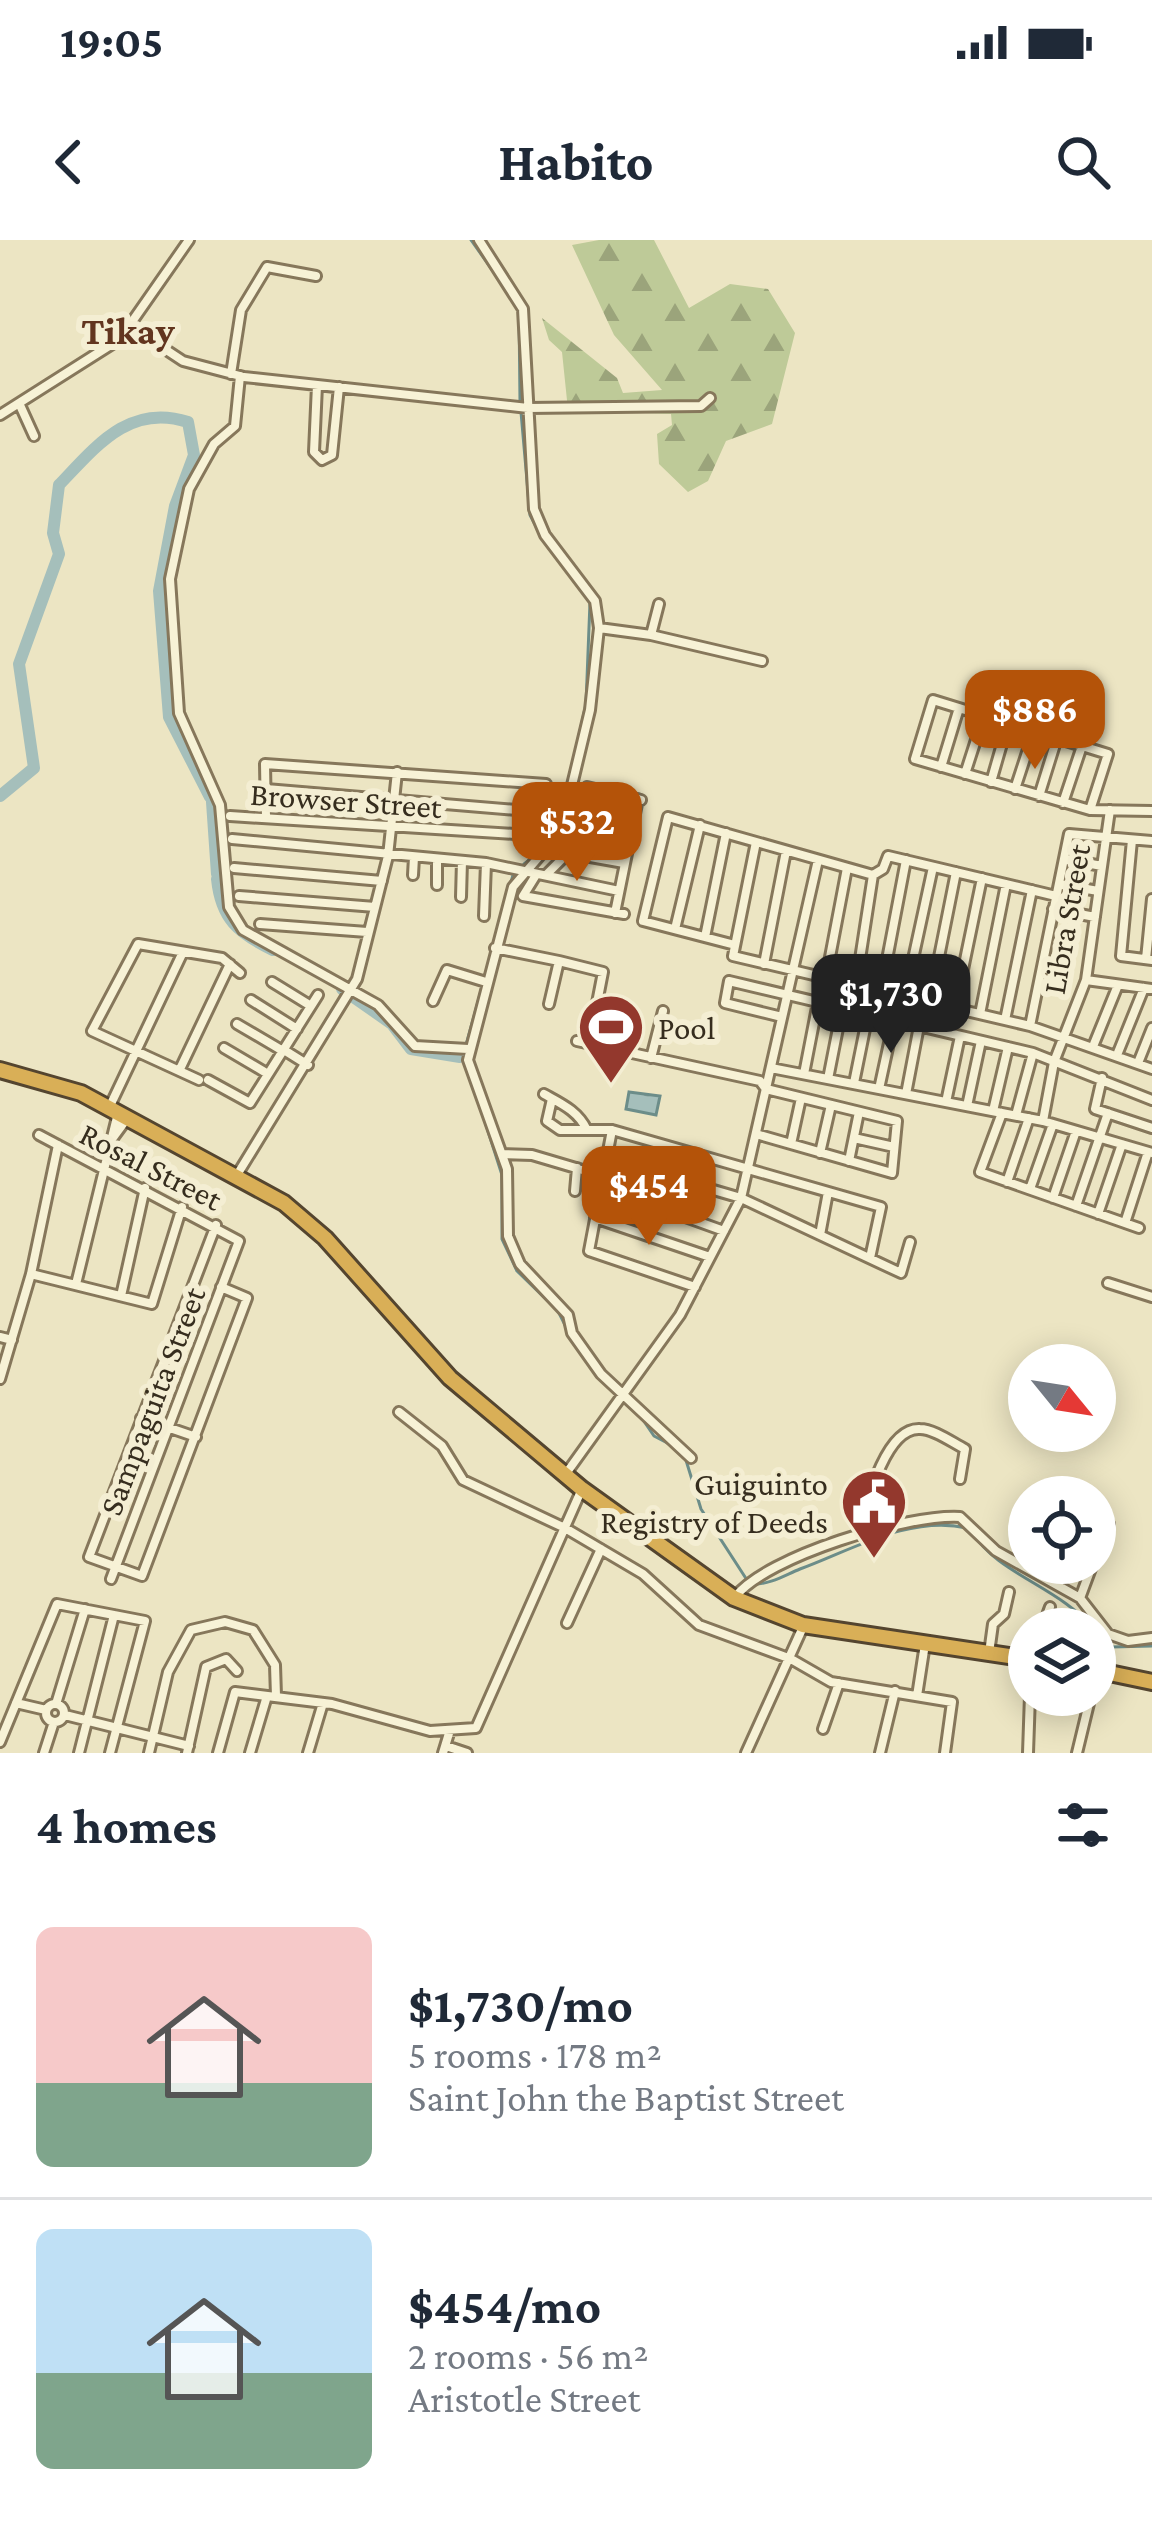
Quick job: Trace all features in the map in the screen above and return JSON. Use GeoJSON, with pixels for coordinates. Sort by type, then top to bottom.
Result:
{"type":"FeatureCollection","features":[{"type":"Feature","properties":{"kind":"highway"},"geometry":{"type":"LineString","coordinates":[[0,1070],[61,1085],[237,1174],[284,1204],[325,1238],[424,1353],[582,1489],[734,1598],[803,1625],[1008,1656]]}},
{"type":"Feature","properties":{"kind":"highway"},"geometry":{"type":"LineString","coordinates":[[1116,1675],[1152,1682]]}},
{"type":"Feature","properties":{"kind":"street"},"geometry":{"type":"LineString","coordinates":[[0,415],[120,339],[189,240]]}},
{"type":"Feature","properties":{"kind":"street"},"geometry":{"type":"LineString","coordinates":[[479,240],[523,309],[534,508],[545,535],[595,601],[599,628],[590,710],[561,831],[557,842],[524,871],[510,895],[468,1049],[502,1154],[514,1253],[568,1315],[572,1333],[601,1374],[691,1458]]}},
{"type":"Feature","properties":{"kind":"street"},"geometry":{"type":"LineString","coordinates":[[273,255],[242,310],[235,426],[214,444],[189,489],[176,539],[170,579],[179,712],[220,805],[229,907],[238,925],[379,1005],[415,1046],[468,1049]]}},
{"type":"Feature","properties":{"kind":"street"},"geometry":{"type":"LineString","coordinates":[[267,267],[316,276]]}},
{"type":"Feature","properties":{"kind":"street"},"geometry":{"type":"LineString","coordinates":[[130,326],[183,361],[236,375],[528,407],[700,406],[710,398]]}},
{"type":"Feature","properties":{"kind":"street"},"geometry":{"type":"LineString","coordinates":[[317,385],[314,452],[322,460],[332,454],[339,387]]}},
{"type":"Feature","properties":{"kind":"street"},"geometry":{"type":"LineString","coordinates":[[19,403],[34,436]]}},
{"type":"Feature","properties":{"kind":"street"},"geometry":{"type":"LineString","coordinates":[[651,635],[658,604]]}},
{"type":"Feature","properties":{"kind":"street"},"geometry":{"type":"LineString","coordinates":[[599,628],[651,635],[762,662]]}},
{"type":"Feature","properties":{"kind":"street"},"geometry":{"type":"LineString","coordinates":[[1090,811],[1108,754],[933,700],[915,759],[1090,811],[1152,811]]}},
{"type":"Feature","properties":{"kind":"street"},"geometry":{"type":"LineString","coordinates":[[941,767],[959,708]]}},
{"type":"Feature","properties":{"kind":"street"},"geometry":{"type":"LineString","coordinates":[[965,774],[984,716]]}},
{"type":"Feature","properties":{"kind":"street"},"geometry":{"type":"LineString","coordinates":[[991,782],[1008,723]]}},
{"type":"Feature","properties":{"kind":"street"},"geometry":{"type":"LineString","coordinates":[[1015,789],[1034,731]]}},
{"type":"Feature","properties":{"kind":"street"},"geometry":{"type":"LineString","coordinates":[[1039,796],[1057,738]]}},
{"type":"Feature","properties":{"kind":"street"},"geometry":{"type":"LineString","coordinates":[[1063,803],[1082,746]]}},
{"type":"Feature","properties":{"kind":"street"},"geometry":{"type":"LineString","coordinates":[[266,789],[540,812],[546,784],[265,764],[266,818]]}},
{"type":"Feature","properties":{"kind":"street"},"geometry":{"type":"LineString","coordinates":[[237,1174],[352,990],[388,856],[397,772]]}},
{"type":"Feature","properties":{"kind":"street"},"geometry":{"type":"LineString","coordinates":[[587,787],[639,799],[619,891],[620,914],[523,896],[568,853],[582,810],[587,787]]}},
{"type":"Feature","properties":{"kind":"street"},"geometry":{"type":"LineString","coordinates":[[582,810],[633,820]]}},
{"type":"Feature","properties":{"kind":"street","name":"Libra Street"},"geometry":{"type":"LineString","coordinates":[[1030,1190],[1048,1123],[1054,1062],[1086,980],[1110,810]]}},
{"type":"Feature","properties":{"kind":"street","name":"Browser Street"},"geometry":{"type":"LineString","coordinates":[[230,816],[531,835],[540,812]]}},
{"type":"Feature","properties":{"kind":"street"},"geometry":{"type":"LineString","coordinates":[[1056,896],[887,856],[883,869],[873,875],[668,817],[643,921],[705,938],[764,964],[1030,1026],[1152,1069]]}},
{"type":"Feature","properties":{"kind":"street"},"geometry":{"type":"LineString","coordinates":[[675,929],[700,826]]}},
{"type":"Feature","properties":{"kind":"street"},"geometry":{"type":"LineString","coordinates":[[705,938],[726,833]]}},
{"type":"Feature","properties":{"kind":"street"},"geometry":{"type":"LineString","coordinates":[[1030,1026],[1069,833],[1152,842]]}},
{"type":"Feature","properties":{"kind":"street"},"geometry":{"type":"LineString","coordinates":[[575,835],[628,844]]}},
{"type":"Feature","properties":{"kind":"street"},"geometry":{"type":"LineString","coordinates":[[232,839],[486,862],[619,891]]}},
{"type":"Feature","properties":{"kind":"street"},"geometry":{"type":"LineString","coordinates":[[1132,839],[1121,956],[1149,960],[1152,898]]}},
{"type":"Feature","properties":{"kind":"street"},"geometry":{"type":"LineString","coordinates":[[734,951],[756,842]]}},
{"type":"Feature","properties":{"kind":"street"},"geometry":{"type":"LineString","coordinates":[[764,964],[786,851]]}},
{"type":"Feature","properties":{"kind":"street"},"geometry":{"type":"LineString","coordinates":[[568,853],[624,863]]}},
{"type":"Feature","properties":{"kind":"street"},"geometry":{"type":"LineString","coordinates":[[413,857],[413,875]]}},
{"type":"Feature","properties":{"kind":"street"},"geometry":{"type":"LineString","coordinates":[[437,859],[437,885]]}},
{"type":"Feature","properties":{"kind":"street"},"geometry":{"type":"LineString","coordinates":[[1064,859],[1102,866]]}},
{"type":"Feature","properties":{"kind":"street"},"geometry":{"type":"LineString","coordinates":[[566,1475],[695,1287],[741,1198],[818,860]]}},
{"type":"Feature","properties":{"kind":"street"},"geometry":{"type":"LineString","coordinates":[[881,991],[906,860]]}},
{"type":"Feature","properties":{"kind":"street"},"geometry":{"type":"LineString","coordinates":[[461,897],[462,861]]}},
{"type":"Feature","properties":{"kind":"street"},"geometry":{"type":"LineString","coordinates":[[484,916],[486,862]]}},
{"type":"Feature","properties":{"kind":"street"},"geometry":{"type":"LineString","coordinates":[[905,996],[933,867]]}},
{"type":"Feature","properties":{"kind":"street"},"geometry":{"type":"LineString","coordinates":[[234,868],[382,881]]}},
{"type":"Feature","properties":{"kind":"street"},"geometry":{"type":"LineString","coordinates":[[826,978],[847,868]]}},
{"type":"Feature","properties":{"kind":"street"},"geometry":{"type":"LineString","coordinates":[[930,1002],[956,872]]}},
{"type":"Feature","properties":{"kind":"street"},"geometry":{"type":"LineString","coordinates":[[856,985],[873,875]]}},
{"type":"Feature","properties":{"kind":"street"},"geometry":{"type":"LineString","coordinates":[[955,1008],[982,878]]}},
{"type":"Feature","properties":{"kind":"street"},"geometry":{"type":"LineString","coordinates":[[980,1014],[1006,884]]}},
{"type":"Feature","properties":{"kind":"street"},"geometry":{"type":"LineString","coordinates":[[1059,884],[1098,891]]}},
{"type":"Feature","properties":{"kind":"street"},"geometry":{"type":"LineString","coordinates":[[1005,1020],[1032,890]]}},
{"type":"Feature","properties":{"kind":"street"},"geometry":{"type":"LineString","coordinates":[[239,896],[375,907]]}},
{"type":"Feature","properties":{"kind":"street"},"geometry":{"type":"LineString","coordinates":[[1053,910],[1095,916]]}},
{"type":"Feature","properties":{"kind":"street"},"geometry":{"type":"LineString","coordinates":[[260,924],[368,932]]}},
{"type":"Feature","properties":{"kind":"street"},"geometry":{"type":"LineString","coordinates":[[240,973],[230,964],[183,952],[132,948],[92,1031],[250,1103],[318,995]]}},
{"type":"Feature","properties":{"kind":"street"},"geometry":{"type":"LineString","coordinates":[[495,948],[603,972],[596,1008]]}},
{"type":"Feature","properties":{"kind":"street"},"geometry":{"type":"LineString","coordinates":[[76,1284],[101,1165],[136,1052],[183,952]]}},
{"type":"Feature","properties":{"kind":"street"},"geometry":{"type":"LineString","coordinates":[[549,1004],[560,961]]}},
{"type":"Feature","properties":{"kind":"street"},"geometry":{"type":"LineString","coordinates":[[180,1069],[230,964]]}},
{"type":"Feature","properties":{"kind":"street"},"geometry":{"type":"LineString","coordinates":[[433,1001],[448,970],[483,982]]}},
{"type":"Feature","properties":{"kind":"street"},"geometry":{"type":"LineString","coordinates":[[1086,980],[1148,988],[1117,1054]]}},
{"type":"Feature","properties":{"kind":"street"},"geometry":{"type":"LineString","coordinates":[[782,1017],[724,1003],[729,981],[1034,1054],[1152,1100]]}},
{"type":"Feature","properties":{"kind":"street"},"geometry":{"type":"LineString","coordinates":[[272,982],[311,1006]]}},
{"type":"Feature","properties":{"kind":"street"},"geometry":{"type":"LineString","coordinates":[[1093,1045],[1118,985]]}},
{"type":"Feature","properties":{"kind":"street"},"geometry":{"type":"LineString","coordinates":[[251,1000],[297,1029]]}},
{"type":"Feature","properties":{"kind":"street"},"geometry":{"type":"LineString","coordinates":[[804,1074],[818,1002]]}},
{"type":"Feature","properties":{"kind":"street"},"geometry":{"type":"LineString","coordinates":[[828,1079],[842,1008]]}},
{"type":"Feature","properties":{"kind":"street"},"geometry":{"type":"LineString","coordinates":[[651,1058],[663,1011]]}},
{"type":"Feature","properties":{"kind":"street"},"geometry":{"type":"LineString","coordinates":[[854,1084],[868,1014]]}},
{"type":"Feature","properties":{"kind":"street"},"geometry":{"type":"LineString","coordinates":[[879,1089],[895,1020]]}},
{"type":"Feature","properties":{"kind":"street"},"geometry":{"type":"LineString","coordinates":[[237,1024],[308,1065]]}},
{"type":"Feature","properties":{"kind":"street"},"geometry":{"type":"LineString","coordinates":[[906,1094],[919,1026]]}},
{"type":"Feature","properties":{"kind":"street"},"geometry":{"type":"LineString","coordinates":[[1138,1064],[1152,1028]]}},
{"type":"Feature","properties":{"kind":"street"},"geometry":{"type":"LineString","coordinates":[[946,1102],[960,1036]]}},
{"type":"Feature","properties":{"kind":"street"},"geometry":{"type":"LineString","coordinates":[[578,1041],[760,1081],[766,1089],[897,1121],[892,1173],[756,1134]]}},
{"type":"Feature","properties":{"kind":"street"},"geometry":{"type":"LineString","coordinates":[[967,1106],[981,1041]]}},
{"type":"Feature","properties":{"kind":"street"},"geometry":{"type":"LineString","coordinates":[[1008,1047],[980,1172],[1139,1228]]}},
{"type":"Feature","properties":{"kind":"street"},"geometry":{"type":"LineString","coordinates":[[224,1048],[268,1074]]}},
{"type":"Feature","properties":{"kind":"street"},"geometry":{"type":"LineString","coordinates":[[1016,1116],[1034,1054]]}},
{"type":"Feature","properties":{"kind":"street"},"geometry":{"type":"LineString","coordinates":[[771,1068],[1029,1118],[1150,1153],[1125,1223]]}},
{"type":"Feature","properties":{"kind":"street"},"geometry":{"type":"LineString","coordinates":[[1102,1078],[1095,1109],[1152,1128]]}},
{"type":"Feature","properties":{"kind":"street"},"geometry":{"type":"LineString","coordinates":[[587,1130],[580,1116],[548,1096],[547,1121],[560,1130],[587,1130],[612,1130],[881,1207],[869,1258]]}},
{"type":"Feature","properties":{"kind":"street"},"geometry":{"type":"LineString","coordinates":[[790,1144],[801,1098]]}},
{"type":"Feature","properties":{"kind":"street"},"geometry":{"type":"LineString","coordinates":[[820,1153],[831,1105]]}},
{"type":"Feature","properties":{"kind":"street"},"geometry":{"type":"LineString","coordinates":[[849,1161],[859,1112]]}},
{"type":"Feature","properties":{"kind":"street"},"geometry":{"type":"LineString","coordinates":[[1076,1206],[1108,1113]]}},
{"type":"Feature","properties":{"kind":"street"},"geometry":{"type":"LineString","coordinates":[[1007,1181],[1029,1118]]}},
{"type":"Feature","properties":{"kind":"street"},"geometry":{"type":"LineString","coordinates":[[612,1130],[589,1251],[695,1287]]}},
{"type":"Feature","properties":{"kind":"street"},"geometry":{"type":"LineString","coordinates":[[1053,1198],[1076,1131]]}},
{"type":"Feature","properties":{"kind":"street","name":"Rosal Street"},"geometry":{"type":"LineString","coordinates":[[40,1135],[239,1241]]}},
{"type":"Feature","properties":{"kind":"street"},"geometry":{"type":"LineString","coordinates":[[854,1138],[894,1147]]}},
{"type":"Feature","properties":{"kind":"street"},"geometry":{"type":"LineString","coordinates":[[1098,1214],[1121,1144]]}},
{"type":"Feature","properties":{"kind":"street"},"geometry":{"type":"LineString","coordinates":[[0,1379],[31,1274],[58,1145]]}},
{"type":"Feature","properties":{"kind":"street"},"geometry":{"type":"LineString","coordinates":[[502,1154],[532,1155],[582,1170],[574,1191]]}},
{"type":"Feature","properties":{"kind":"street"},"geometry":{"type":"LineString","coordinates":[[607,1159],[741,1198],[901,1273],[910,1242]]}},
{"type":"Feature","properties":{"kind":"street"},"geometry":{"type":"LineString","coordinates":[[1139,1178],[1152,1182]]}},
{"type":"Feature","properties":{"kind":"street"},"geometry":{"type":"LineString","coordinates":[[602,1187],[724,1231]]}},
{"type":"Feature","properties":{"kind":"street"},"geometry":{"type":"LineString","coordinates":[[121,1296],[145,1188]]}},
{"type":"Feature","properties":{"kind":"street"},"geometry":{"type":"LineString","coordinates":[[820,1235],[828,1192]]}},
{"type":"Feature","properties":{"kind":"street"},"geometry":{"type":"LineString","coordinates":[[1132,1202],[1147,1207]]}},
{"type":"Feature","properties":{"kind":"street"},"geometry":{"type":"LineString","coordinates":[[31,1274],[152,1304],[182,1208]]}},
{"type":"Feature","properties":{"kind":"street"},"geometry":{"type":"LineString","coordinates":[[595,1218],[710,1257]]}},
{"type":"Feature","properties":{"kind":"street"},"geometry":{"type":"LineString","coordinates":[[216,1225],[89,1557],[142,1576],[247,1298],[221,1287]]}},
{"type":"Feature","properties":{"kind":"street","name":"Sampaguita Street"},"geometry":{"type":"LineString","coordinates":[[110,1579],[239,1241]]}},
{"type":"Feature","properties":{"kind":"street"},"geometry":{"type":"LineString","coordinates":[[1108,1283],[1152,1297]]}},
{"type":"Feature","properties":{"kind":"street"},"geometry":{"type":"LineString","coordinates":[[0,1336],[12,1340]]}},
{"type":"Feature","properties":{"kind":"street"},"geometry":{"type":"LineString","coordinates":[[399,1412],[442,1446],[470,1485],[565,1528],[643,1574],[692,1621],[839,1683],[955,1706],[945,1753]]}},
{"type":"Feature","properties":{"kind":"street"},"geometry":{"type":"LineString","coordinates":[[141,1418],[196,1437]]}},
{"type":"Feature","properties":{"kind":"street"},"geometry":{"type":"LineString","coordinates":[[859,1536],[886,1454],[911,1431],[922,1429],[965,1449],[960,1479]]}},
{"type":"Feature","properties":{"kind":"street"},"geometry":{"type":"LineString","coordinates":[[218,1753],[235,1692],[322,1703],[381,1721],[450,1730],[476,1728],[582,1489]]}},
{"type":"Feature","properties":{"kind":"street"},"geometry":{"type":"LineString","coordinates":[[940,1518],[945,1501]]}},
{"type":"Feature","properties":{"kind":"street"},"geometry":{"type":"LineString","coordinates":[[734,1598],[747,1581],[859,1536],[940,1518],[969,1521],[1008,1557]]}},
{"type":"Feature","properties":{"kind":"street"},"geometry":{"type":"LineString","coordinates":[[567,1623],[601,1549]]}},
{"type":"Feature","properties":{"kind":"street"},"geometry":{"type":"LineString","coordinates":[[1059,1584],[1080,1598],[1114,1637],[1152,1638]]}},
{"type":"Feature","properties":{"kind":"street"},"geometry":{"type":"LineString","coordinates":[[1080,1598],[1085,1584]]}},
{"type":"Feature","properties":{"kind":"street"},"geometry":{"type":"LineString","coordinates":[[989,1653],[993,1624],[1004,1614],[1009,1592]]}},
{"type":"Feature","properties":{"kind":"street"},"geometry":{"type":"LineString","coordinates":[[0,1742],[57,1604],[145,1621],[110,1753]]}},
{"type":"Feature","properties":{"kind":"street"},"geometry":{"type":"LineString","coordinates":[[46,1711],[56,1704],[85,1610]]}},
{"type":"Feature","properties":{"kind":"street"},"geometry":{"type":"LineString","coordinates":[[79,1753],[114,1615]]}},
{"type":"Feature","properties":{"kind":"street"},"geometry":{"type":"LineString","coordinates":[[149,1753],[173,1657],[190,1630],[211,1623],[238,1624],[260,1636],[275,1665],[272,1696],[250,1753]]}},
{"type":"Feature","properties":{"kind":"street"},"geometry":{"type":"LineString","coordinates":[[746,1753],[803,1625]]}},
{"type":"Feature","properties":{"kind":"street"},"geometry":{"type":"LineString","coordinates":[[917,1696],[925,1644]]}},
{"type":"Feature","properties":{"kind":"street"},"geometry":{"type":"LineString","coordinates":[[56,1704],[64,1715],[188,1749],[206,1666],[226,1659],[237,1671]]}},
{"type":"Feature","properties":{"kind":"street"},"geometry":{"type":"LineString","coordinates":[[823,1729],[839,1683]]}},
{"type":"Feature","properties":{"kind":"street"},"geometry":{"type":"LineString","coordinates":[[880,1753],[896,1691]]}},
{"type":"Feature","properties":{"kind":"street"},"geometry":{"type":"LineString","coordinates":[[16,1703],[46,1711],[53,1722]]}},
{"type":"Feature","properties":{"kind":"street"},"geometry":{"type":"LineString","coordinates":[[308,1753],[322,1703]]}},
{"type":"Feature","properties":{"kind":"street"},"geometry":{"type":"LineString","coordinates":[[44,1753],[53,1722],[64,1715]]}},
{"type":"Feature","properties":{"kind":"street"},"geometry":{"type":"LineString","coordinates":[[1028,1753],[1029,1716]]}},
{"type":"Feature","properties":{"kind":"street"},"geometry":{"type":"LineString","coordinates":[[1077,1753],[1085,1716]]}},
{"type":"Feature","properties":{"kind":"street"},"geometry":{"type":"LineString","coordinates":[[450,1730],[444,1749],[467,1753]]}},
{"type":"Feature","properties":{"kind":"green space"},"geometry":{"type":"Polygon","coordinates":[[[654,240],[689,308],[730,284],[768,289],[795,333],[772,424],[726,441],[708,481],[688,492],[659,464],[657,434],[672,425],[671,414],[568,410],[562,352],[549,340],[542,318],[617,378],[623,393],[662,390],[614,335],[572,245],[654,240]]]}},
{"type":"Feature","properties":{"kind":"water"},"geometry":{"type":"Polygon","coordinates":[[[629,1092],[660,1096],[656,1115],[626,1109],[629,1092]]]}},
{"type":"Feature","properties":{"kind":"waterway"},"geometry":{"type":"LineString","coordinates":[[471,240],[505,288]]}},
{"type":"Feature","properties":{"kind":"waterway"},"geometry":{"type":"LineString","coordinates":[[519,310],[520,402]]}},
{"type":"Feature","properties":{"kind":"waterway"},"geometry":{"type":"LineString","coordinates":[[521,412],[530,515],[539,532]]}},
{"type":"Feature","properties":{"kind":"waterway"},"geometry":{"type":"LineString","coordinates":[[0,796],[34,768],[19,664],[59,554],[53,533],[59,485],[116,431],[149,418],[167,418],[188,422],[194,455],[175,506],[159,591],[169,717],[210,797]]}},
{"type":"Feature","properties":{"kind":"waterway"},"geometry":{"type":"LineString","coordinates":[[558,829],[586,704],[590,602]]}},
{"type":"Feature","properties":{"kind":"waterway"},"geometry":{"type":"LineString","coordinates":[[212,802],[217,874]]}},
{"type":"Feature","properties":{"kind":"waterway"},"geometry":{"type":"LineString","coordinates":[[524,864],[537,854]]}},
{"type":"Feature","properties":{"kind":"waterway"},"geometry":{"type":"LineString","coordinates":[[466,1045],[513,875]]}},
{"type":"Feature","properties":{"kind":"waterway"},"geometry":{"type":"LineString","coordinates":[[217,879],[233,923],[273,950]]}},
{"type":"Feature","properties":{"kind":"waterway"},"geometry":{"type":"LineString","coordinates":[[342,989],[392,1024],[411,1049],[460,1057]]}},
{"type":"Feature","properties":{"kind":"waterway"},"geometry":{"type":"LineString","coordinates":[[463,1053],[502,1175],[502,1239],[517,1271],[558,1311],[569,1333]]}},
{"type":"Feature","properties":{"kind":"waterway"},"geometry":{"type":"LineString","coordinates":[[577,1346],[604,1382]]}},
{"type":"Feature","properties":{"kind":"waterway"},"geometry":{"type":"LineString","coordinates":[[639,1414],[654,1436],[675,1447]]}},
{"type":"Feature","properties":{"kind":"waterway"},"geometry":{"type":"LineString","coordinates":[[685,1457],[701,1509],[747,1580]]}},
{"type":"Feature","properties":{"kind":"waterway"},"geometry":{"type":"LineString","coordinates":[[755,1584],[902,1530],[945,1525],[967,1528]]}},
{"type":"Feature","properties":{"kind":"waterway"},"geometry":{"type":"LineString","coordinates":[[974,1534],[998,1560],[1071,1608]]}},
{"type":"Feature","properties":{"kind":"waterway"},"geometry":{"type":"LineString","coordinates":[[1116,1647],[1152,1646]]}},
{"type":"Feature","properties":{"kind":"place","name":"Pool"},"geometry":{"type":"Point","coordinates":[611,1086]}},
{"type":"Feature","properties":{"kind":"place","name":"Guiguinto Registry of Deeds"},"geometry":{"type":"Point","coordinates":[874,1561]}},
{"type":"Feature","properties":{"kind":"district","name":"Tikay"},"geometry":{"type":"Point","coordinates":[128,330]}}]}
